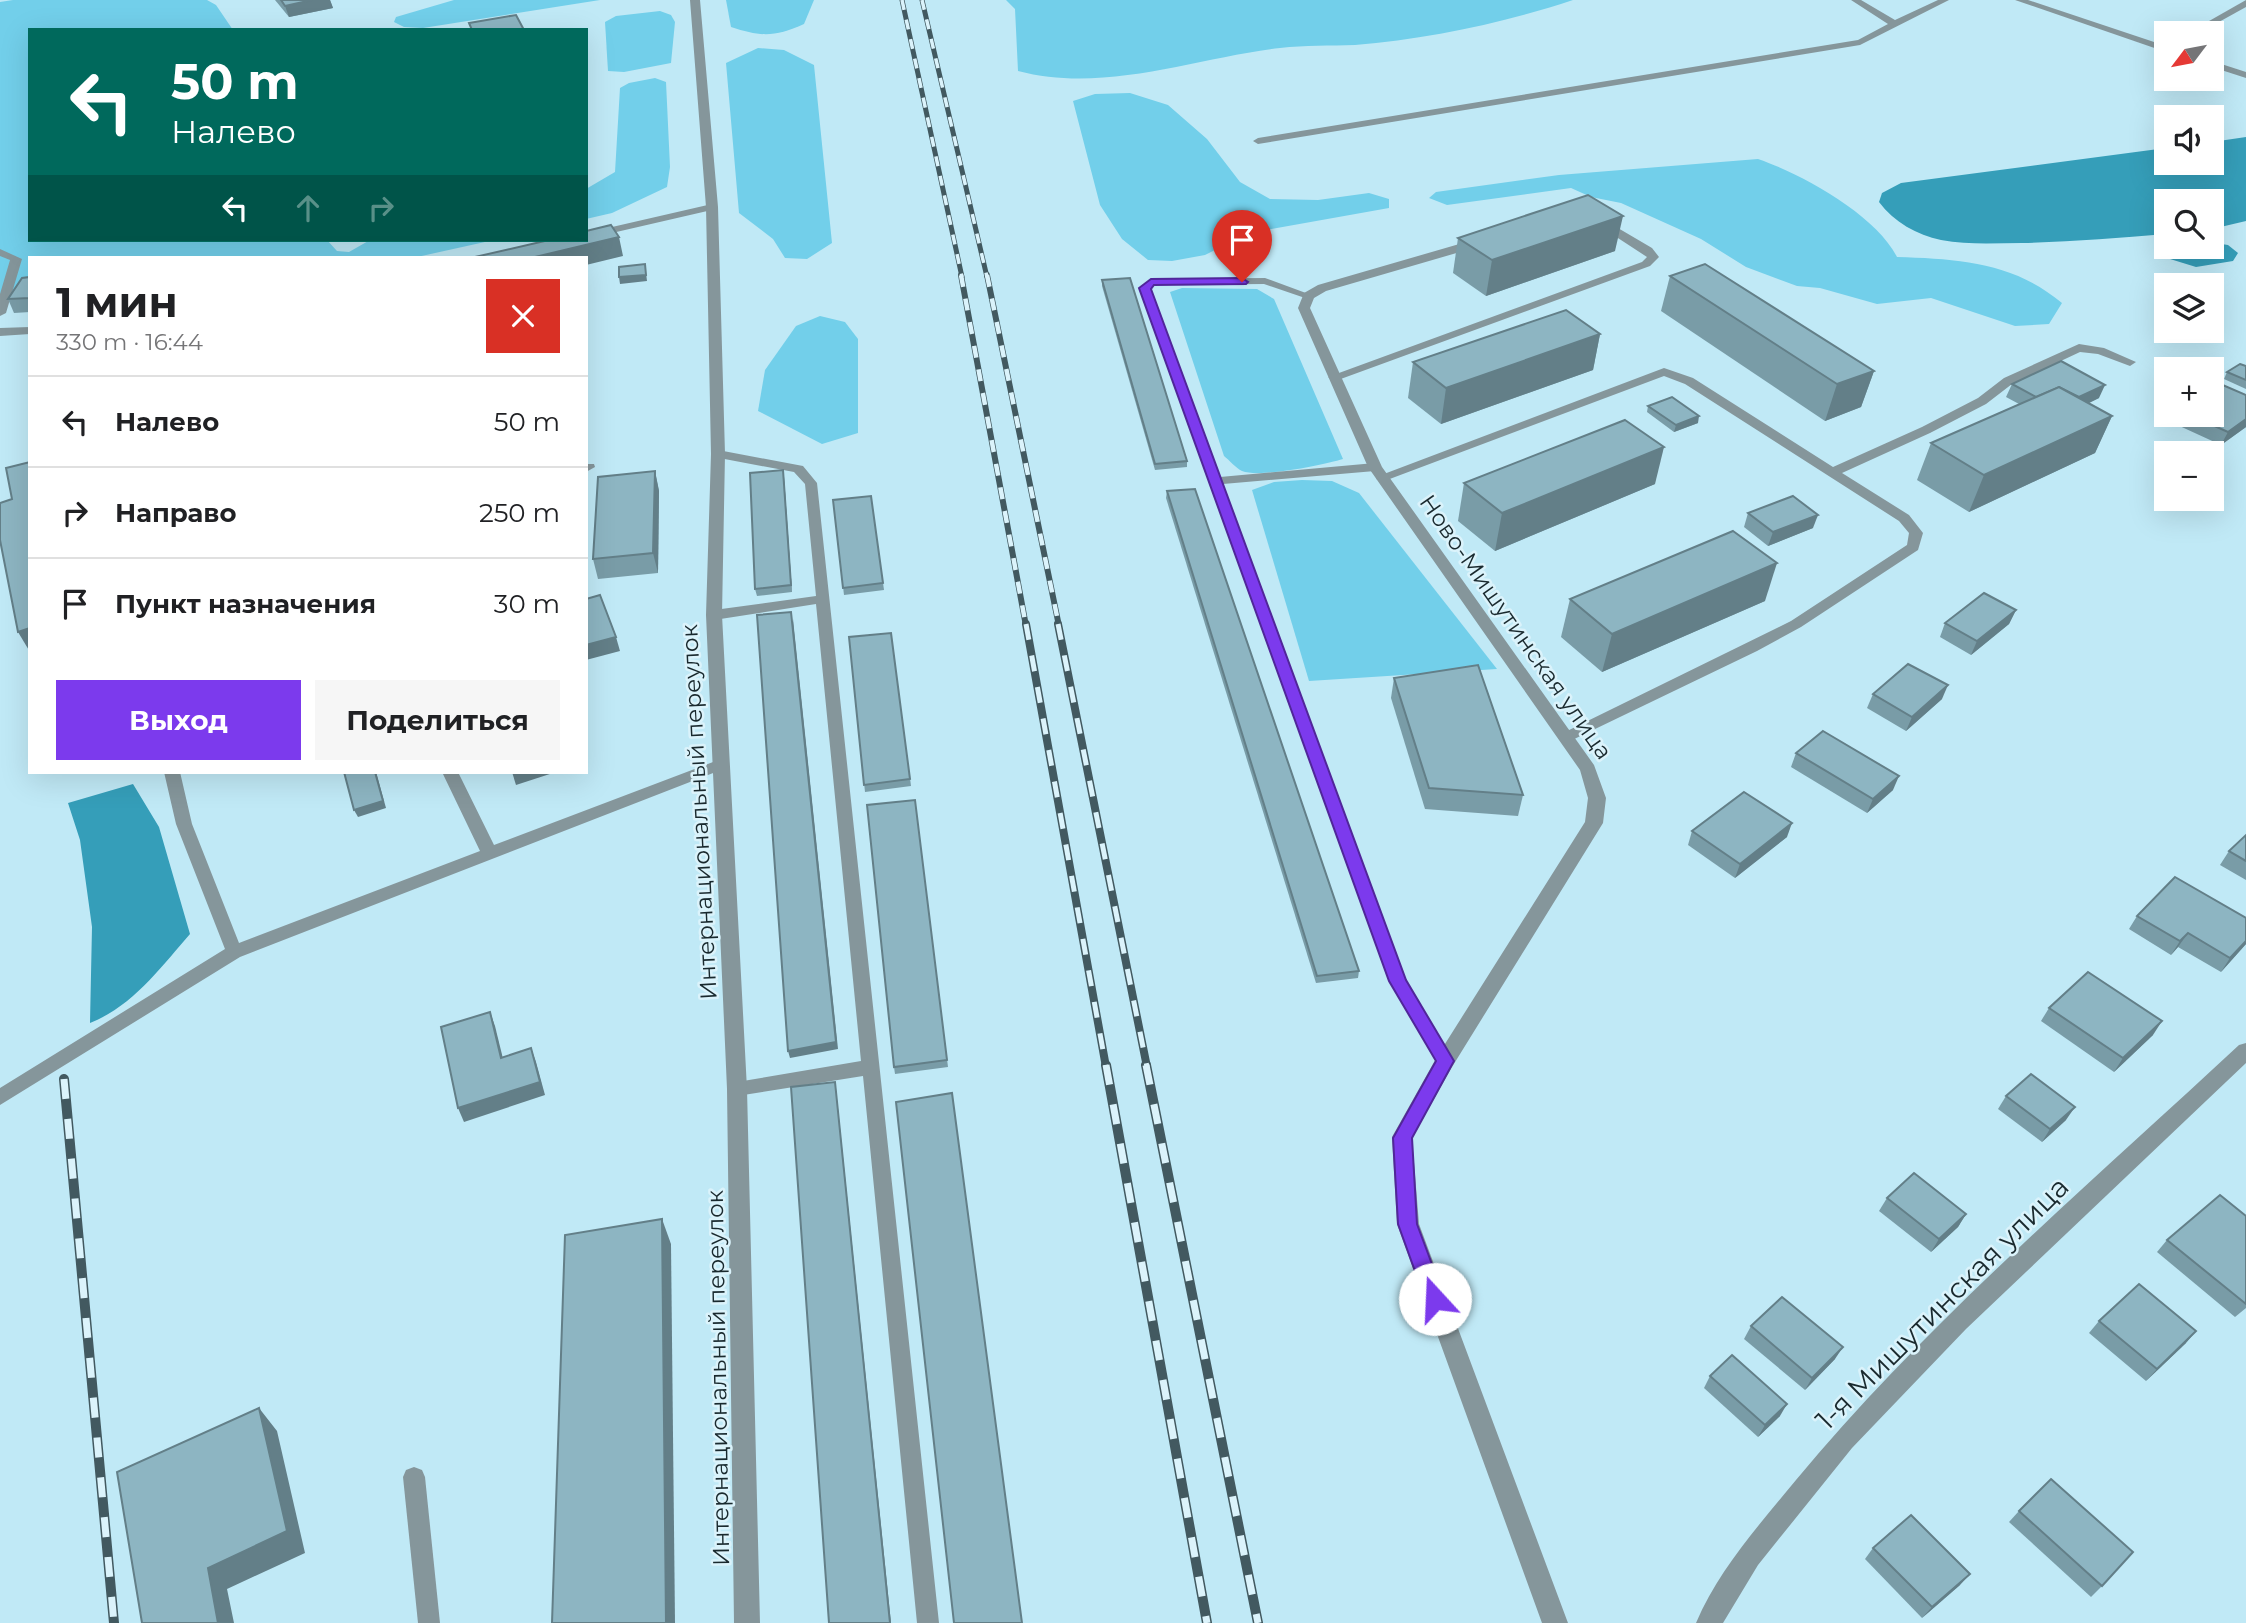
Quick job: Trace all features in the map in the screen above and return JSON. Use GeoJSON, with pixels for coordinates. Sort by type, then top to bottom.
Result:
{"type":"FeatureCollection","features":[{"type":"Feature","properties":{"kind":"street","name":"Интернациональный переулок"},"geometry":{"type":"LineString","coordinates":[[695,0],[712,207],[718,454],[713,615],[737,1089],[747,1623]]}},
{"type":"Feature","properties":{"kind":"street"},"geometry":{"type":"LineString","coordinates":[[1308,296],[1322,288],[1492,238]]}},
{"type":"Feature","properties":{"kind":"street","name":"Ново-Мишутинская улица"},"geometry":{"type":"LineString","coordinates":[[1308,296],[1304,308],[1378,472],[1588,769],[1597,798],[1594,823],[1445,1061],[1402,1138],[1408,1224],[1555,1623]]}},
{"type":"Feature","properties":{"kind":"street","name":"1-я Мишутинская улица"},"geometry":{"type":"LineString","coordinates":[[1709,1623],[1749,1556],[1844,1440],[1958,1322],[2246,1051]]}},
{"type":"Feature","properties":{"kind":"lane"},"geometry":{"type":"LineString","coordinates":[[1855,0],[1895,24]]}},
{"type":"Feature","properties":{"kind":"lane"},"geometry":{"type":"LineString","coordinates":[[1258,141],[1860,42],[1945,0]]}},
{"type":"Feature","properties":{"kind":"lane"},"geometry":{"type":"LineString","coordinates":[[2019,0],[2154,45]]}},
{"type":"Feature","properties":{"kind":"lane"},"geometry":{"type":"LineString","coordinates":[[2214,21],[2246,3]]}},
{"type":"Feature","properties":{"kind":"lane"},"geometry":{"type":"LineString","coordinates":[[2224,68],[2246,75]]}},
{"type":"Feature","properties":{"kind":"lane"},"geometry":{"type":"LineString","coordinates":[[588,236],[712,207]]}},
{"type":"Feature","properties":{"kind":"lane"},"geometry":{"type":"LineString","coordinates":[[1335,377],[1646,264],[1653,257],[1648,250],[1596,219]]}},
{"type":"Feature","properties":{"kind":"lane"},"geometry":{"type":"LineString","coordinates":[[0,252],[16,258],[0,313]]}},
{"type":"Feature","properties":{"kind":"lane"},"geometry":{"type":"LineString","coordinates":[[1308,296],[1265,281],[1151,282],[1145,288],[1398,981],[1445,1061]]}},
{"type":"Feature","properties":{"kind":"lane"},"geometry":{"type":"LineString","coordinates":[[0,332],[28,330]]}},
{"type":"Feature","properties":{"kind":"lane"},"geometry":{"type":"LineString","coordinates":[[1833,472],[1926,430],[1982,401],[2008,381],[2079,348],[2100,351],[2130,362]]}},
{"type":"Feature","properties":{"kind":"lane"},"geometry":{"type":"LineString","coordinates":[[1215,481],[1378,472],[1664,372],[1689,381],[1833,472],[1904,518],[1916,533],[1913,547],[1796,624],[1566,737]]}},
{"type":"Feature","properties":{"kind":"lane"},"geometry":{"type":"LineString","coordinates":[[718,454],[797,469],[811,483],[928,1623]]}},
{"type":"Feature","properties":{"kind":"lane"},"geometry":{"type":"LineString","coordinates":[[713,615],[823,599]]}},
{"type":"Feature","properties":{"kind":"lane"},"geometry":{"type":"LineString","coordinates":[[0,1097],[234,952],[721,764]]}},
{"type":"Feature","properties":{"kind":"lane"},"geometry":{"type":"LineString","coordinates":[[172,774],[184,824],[234,952]]}},
{"type":"Feature","properties":{"kind":"lane"},"geometry":{"type":"LineString","coordinates":[[451,774],[489,852]]}},
{"type":"Feature","properties":{"kind":"lane"},"geometry":{"type":"LineString","coordinates":[[737,1089],[871,1067]]}},
{"type":"Feature","properties":{"kind":"lane"},"geometry":{"type":"LineString","coordinates":[[414,1477],[429,1623]]}},
{"type":"Feature","properties":{"kind":"shaded area"},"geometry":{"type":"Polygon","coordinates":[[[207,0],[216,5],[232,28],[28,28],[28,242],[329,242],[337,251],[349,252],[366,242],[485,242],[422,256],[28,256],[28,293],[0,295],[0,2],[207,0]]]}},
{"type":"Feature","properties":{"kind":"shaded area"},"geometry":{"type":"Polygon","coordinates":[[[454,0],[600,0],[423,28],[404,27],[394,22],[396,17],[454,0]]]}},
{"type":"Feature","properties":{"kind":"shaded area"},"geometry":{"type":"Polygon","coordinates":[[[726,0],[814,0],[804,24],[768,34],[751,33],[731,27],[726,0]]]}},
{"type":"Feature","properties":{"kind":"shaded area"},"geometry":{"type":"Polygon","coordinates":[[[1006,0],[1573,0],[1493,23],[1410,39],[1355,45],[1280,48],[1149,72],[1083,79],[1018,71],[1015,9],[1006,0]]]}},
{"type":"Feature","properties":{"kind":"shaded area"},"geometry":{"type":"Polygon","coordinates":[[[660,11],[671,15],[675,22],[671,63],[624,72],[608,71],[605,22],[616,16],[660,11]]]}},
{"type":"Feature","properties":{"kind":"shaded area"},"geometry":{"type":"Polygon","coordinates":[[[758,48],[784,50],[814,65],[832,243],[807,259],[785,258],[773,239],[739,213],[726,63],[758,48]]]}},
{"type":"Feature","properties":{"kind":"shaded area"},"geometry":{"type":"Polygon","coordinates":[[[655,78],[666,82],[670,167],[667,187],[612,213],[588,219],[588,188],[615,172],[620,88],[629,83],[655,78]]]}},
{"type":"Feature","properties":{"kind":"shaded area"},"geometry":{"type":"Polygon","coordinates":[[[1130,93],[1168,105],[1207,139],[1240,182],[1270,199],[1318,200],[1369,193],[1389,199],[1389,208],[1249,233],[1205,255],[1172,261],[1148,260],[1122,239],[1100,205],[1073,101],[1095,94],[1130,93]]]}},
{"type":"Feature","properties":{"kind":"shaded area"},"geometry":{"type":"Polygon","coordinates":[[[2246,137],[2246,221],[2224,226],[2224,189],[2154,189],[2154,235],[2094,240],[1961,243],[1941,240],[1915,231],[1892,216],[1879,202],[1882,193],[1901,183],[2154,150],[2154,175],[2224,175],[2224,140],[2246,137]]]}},
{"type":"Feature","properties":{"kind":"shaded area"},"geometry":{"type":"Polygon","coordinates":[[[1758,159],[1816,186],[1855,211],[1887,241],[1897,257],[1942,259],[1984,265],[2024,279],[2062,303],[2049,324],[2015,326],[1931,298],[1877,304],[1820,288],[1797,286],[1746,267],[1701,239],[1621,203],[1591,197],[1571,188],[1447,205],[1429,198],[1436,192],[1559,175],[1758,159]]]}},
{"type":"Feature","properties":{"kind":"shaded area"},"geometry":{"type":"Polygon","coordinates":[[[2224,244],[2238,253],[2233,261],[2196,267],[2170,259],[2224,259],[2224,244]]]}},
{"type":"Feature","properties":{"kind":"shaded area"},"geometry":{"type":"Polygon","coordinates":[[[1182,288],[1257,289],[1274,299],[1343,459],[1292,470],[1251,473],[1240,470],[1224,456],[1170,292],[1182,288]]]}},
{"type":"Feature","properties":{"kind":"shaded area"},"geometry":{"type":"Polygon","coordinates":[[[820,316],[845,322],[858,339],[858,433],[822,444],[758,411],[765,370],[796,326],[820,316]]]}},
{"type":"Feature","properties":{"kind":"shaded area"},"geometry":{"type":"Polygon","coordinates":[[[1332,481],[1359,493],[1497,669],[1309,681],[1252,490],[1274,482],[1332,481]]]}},
{"type":"Feature","properties":{"kind":"shaded area"},"geometry":{"type":"Polygon","coordinates":[[[133,784],[159,827],[190,934],[133,996],[120,1007],[90,1023],[92,927],[80,840],[68,803],[133,784]]]}},
{"type":"Feature","properties":{"kind":"building"},"geometry":{"type":"Polygon","coordinates":[[[281,0],[312,0],[285,6],[281,0]]]}},
{"type":"Feature","properties":{"kind":"building"},"geometry":{"type":"Polygon","coordinates":[[[516,15],[523,28],[471,28],[469,23],[516,15]]]}},
{"type":"Feature","properties":{"kind":"building"},"geometry":{"type":"Polygon","coordinates":[[[1588,195],[1623,216],[1492,260],[1458,238],[1588,195]]]}},
{"type":"Feature","properties":{"kind":"building"},"geometry":{"type":"Polygon","coordinates":[[[611,225],[619,237],[539,256],[479,256],[540,242],[588,242],[588,231],[611,225]]]}},
{"type":"Feature","properties":{"kind":"building"},"geometry":{"type":"Polygon","coordinates":[[[645,264],[646,275],[619,277],[619,267],[645,264]]]}},
{"type":"Feature","properties":{"kind":"building"},"geometry":{"type":"Polygon","coordinates":[[[1705,264],[1874,371],[1837,384],[1670,276],[1705,264]]]}},
{"type":"Feature","properties":{"kind":"building"},"geometry":{"type":"Polygon","coordinates":[[[28,277],[28,298],[8,299],[22,278],[28,277]]]}},
{"type":"Feature","properties":{"kind":"building"},"geometry":{"type":"Polygon","coordinates":[[[1130,278],[1187,461],[1155,464],[1102,280],[1130,278]]]}},
{"type":"Feature","properties":{"kind":"building"},"geometry":{"type":"Polygon","coordinates":[[[1566,310],[1600,334],[1446,388],[1413,362],[1566,310]]]}},
{"type":"Feature","properties":{"kind":"building"},"geometry":{"type":"Polygon","coordinates":[[[2061,361],[2105,385],[2079,397],[2059,387],[2036,397],[2012,384],[2061,361]]]}},
{"type":"Feature","properties":{"kind":"building"},"geometry":{"type":"Polygon","coordinates":[[[2240,364],[2246,366],[2246,380],[2227,372],[2240,364]]]}},
{"type":"Feature","properties":{"kind":"building"},"geometry":{"type":"Polygon","coordinates":[[[2224,386],[2246,395],[2246,419],[2228,432],[2217,427],[2224,427],[2224,386]]]}},
{"type":"Feature","properties":{"kind":"building"},"geometry":{"type":"Polygon","coordinates":[[[2059,387],[2112,416],[1984,475],[1931,443],[2059,387]]]}},
{"type":"Feature","properties":{"kind":"building"},"geometry":{"type":"Polygon","coordinates":[[[1672,397],[1699,416],[1676,425],[1648,406],[1672,397]]]}},
{"type":"Feature","properties":{"kind":"building"},"geometry":{"type":"Polygon","coordinates":[[[1625,420],[1664,447],[1502,513],[1464,483],[1625,420]]]}},
{"type":"Feature","properties":{"kind":"building"},"geometry":{"type":"Polygon","coordinates":[[[28,462],[28,629],[18,632],[0,540],[0,503],[12,499],[6,468],[28,462]]]}},
{"type":"Feature","properties":{"kind":"building"},"geometry":{"type":"Polygon","coordinates":[[[783,470],[791,585],[755,589],[750,473],[783,470]]]}},
{"type":"Feature","properties":{"kind":"building"},"geometry":{"type":"Polygon","coordinates":[[[655,471],[653,553],[593,559],[598,477],[655,471]]]}},
{"type":"Feature","properties":{"kind":"building"},"geometry":{"type":"Polygon","coordinates":[[[1195,489],[1359,971],[1317,976],[1167,491],[1195,489]]]}},
{"type":"Feature","properties":{"kind":"building"},"geometry":{"type":"Polygon","coordinates":[[[871,496],[883,583],[843,588],[833,500],[871,496]]]}},
{"type":"Feature","properties":{"kind":"building"},"geometry":{"type":"Polygon","coordinates":[[[1793,496],[1818,515],[1773,532],[1748,513],[1793,496]]]}},
{"type":"Feature","properties":{"kind":"building"},"geometry":{"type":"Polygon","coordinates":[[[1733,531],[1777,563],[1612,634],[1570,599],[1733,531]]]}},
{"type":"Feature","properties":{"kind":"building"},"geometry":{"type":"Polygon","coordinates":[[[1984,593],[2016,610],[1977,641],[1945,623],[1984,593]]]}},
{"type":"Feature","properties":{"kind":"building"},"geometry":{"type":"Polygon","coordinates":[[[600,595],[616,637],[588,644],[588,598],[600,595]]]}},
{"type":"Feature","properties":{"kind":"building"},"geometry":{"type":"Polygon","coordinates":[[[791,612],[836,1042],[788,1051],[757,615],[791,612]]]}},
{"type":"Feature","properties":{"kind":"building"},"geometry":{"type":"Polygon","coordinates":[[[891,633],[910,779],[864,785],[849,637],[891,633]]]}},
{"type":"Feature","properties":{"kind":"building"},"geometry":{"type":"Polygon","coordinates":[[[1908,664],[1948,685],[1912,717],[1873,694],[1908,664]]]}},
{"type":"Feature","properties":{"kind":"building"},"geometry":{"type":"Polygon","coordinates":[[[1478,665],[1523,795],[1429,788],[1394,678],[1478,665]]]}},
{"type":"Feature","properties":{"kind":"building"},"geometry":{"type":"Polygon","coordinates":[[[1823,731],[1899,776],[1873,799],[1796,753],[1823,731]]]}},
{"type":"Feature","properties":{"kind":"building"},"geometry":{"type":"Polygon","coordinates":[[[345,774],[376,774],[383,801],[354,810],[345,774]]]}},
{"type":"Feature","properties":{"kind":"building"},"geometry":{"type":"Polygon","coordinates":[[[1744,792],[1792,823],[1740,864],[1692,831],[1744,792]]]}},
{"type":"Feature","properties":{"kind":"building"},"geometry":{"type":"Polygon","coordinates":[[[915,800],[947,1060],[894,1067],[867,805],[915,800]]]}},
{"type":"Feature","properties":{"kind":"building"},"geometry":{"type":"Polygon","coordinates":[[[2246,835],[2246,861],[2229,851],[2246,835]]]}},
{"type":"Feature","properties":{"kind":"building"},"geometry":{"type":"Polygon","coordinates":[[[2175,877],[2246,918],[2246,941],[2230,958],[2188,933],[2180,941],[2137,916],[2175,877]]]}},
{"type":"Feature","properties":{"kind":"building"},"geometry":{"type":"Polygon","coordinates":[[[2088,972],[2162,1021],[2123,1058],[2049,1008],[2088,972]]]}},
{"type":"Feature","properties":{"kind":"building"},"geometry":{"type":"Polygon","coordinates":[[[490,1012],[501,1058],[531,1048],[540,1082],[458,1108],[441,1027],[490,1012]]]}},
{"type":"Feature","properties":{"kind":"building"},"geometry":{"type":"Polygon","coordinates":[[[2031,1074],[2075,1107],[2050,1129],[2006,1096],[2031,1074]]]}},
{"type":"Feature","properties":{"kind":"building"},"geometry":{"type":"Polygon","coordinates":[[[835,1082],[890,1623],[829,1623],[791,1087],[835,1082]]]}},
{"type":"Feature","properties":{"kind":"building"},"geometry":{"type":"Polygon","coordinates":[[[952,1093],[1022,1623],[954,1623],[896,1102],[952,1093]]]}},
{"type":"Feature","properties":{"kind":"building"},"geometry":{"type":"Polygon","coordinates":[[[1914,1173],[1966,1214],[1939,1239],[1887,1198],[1914,1173]]]}},
{"type":"Feature","properties":{"kind":"building"},"geometry":{"type":"Polygon","coordinates":[[[2220,1195],[2246,1216],[2246,1304],[2167,1240],[2220,1195]]]}},
{"type":"Feature","properties":{"kind":"building"},"geometry":{"type":"Polygon","coordinates":[[[662,1219],[666,1623],[552,1623],[565,1235],[662,1219]]]}},
{"type":"Feature","properties":{"kind":"building"},"geometry":{"type":"Polygon","coordinates":[[[2139,1284],[2196,1331],[2157,1369],[2099,1321],[2139,1284]]]}},
{"type":"Feature","properties":{"kind":"building"},"geometry":{"type":"Polygon","coordinates":[[[1782,1297],[1843,1347],[1812,1378],[1751,1326],[1782,1297]]]}},
{"type":"Feature","properties":{"kind":"building"},"geometry":{"type":"Polygon","coordinates":[[[1732,1355],[1787,1404],[1765,1425],[1710,1376],[1732,1355]]]}},
{"type":"Feature","properties":{"kind":"building"},"geometry":{"type":"Polygon","coordinates":[[[259,1408],[287,1531],[208,1568],[218,1623],[142,1623],[117,1472],[259,1408]]]}},
{"type":"Feature","properties":{"kind":"building"},"geometry":{"type":"Polygon","coordinates":[[[2051,1479],[2133,1552],[2102,1586],[2019,1511],[2051,1479]]]}},
{"type":"Feature","properties":{"kind":"building"},"geometry":{"type":"Polygon","coordinates":[[[1911,1515],[1970,1574],[1932,1607],[1873,1548],[1911,1515]]]}},
{"type":"Feature","properties":{"kind":"railway"},"geometry":{"type":"LineString","coordinates":[[902,0],[962,277]]}},
{"type":"Feature","properties":{"kind":"railway"},"geometry":{"type":"LineString","coordinates":[[922,0],[987,277]]}},
{"type":"Feature","properties":{"kind":"railway"},"geometry":{"type":"LineString","coordinates":[[961,275],[1026,626]]}},
{"type":"Feature","properties":{"kind":"railway"},"geometry":{"type":"LineString","coordinates":[[987,275],[1059,626]]}},
{"type":"Feature","properties":{"kind":"railway"},"geometry":{"type":"LineString","coordinates":[[1026,624],[1106,1067]]}},
{"type":"Feature","properties":{"kind":"railway"},"geometry":{"type":"LineString","coordinates":[[1058,624],[1147,1067]]}},
{"type":"Feature","properties":{"kind":"railway"},"geometry":{"type":"LineString","coordinates":[[1106,1065],[1207,1623]]}},
{"type":"Feature","properties":{"kind":"railway"},"geometry":{"type":"LineString","coordinates":[[1146,1065],[1258,1623]]}},
{"type":"Feature","properties":{"kind":"railway"},"geometry":{"type":"LineString","coordinates":[[64,1079],[114,1623]]}},
{"type":"Feature","properties":{"kind":"route"},"geometry":{"type":"LineString","coordinates":[[1242,282],[1151,282],[1145,288],[1398,981],[1445,1061],[1402,1138],[1408,1224],[1435,1299]]}}]}
